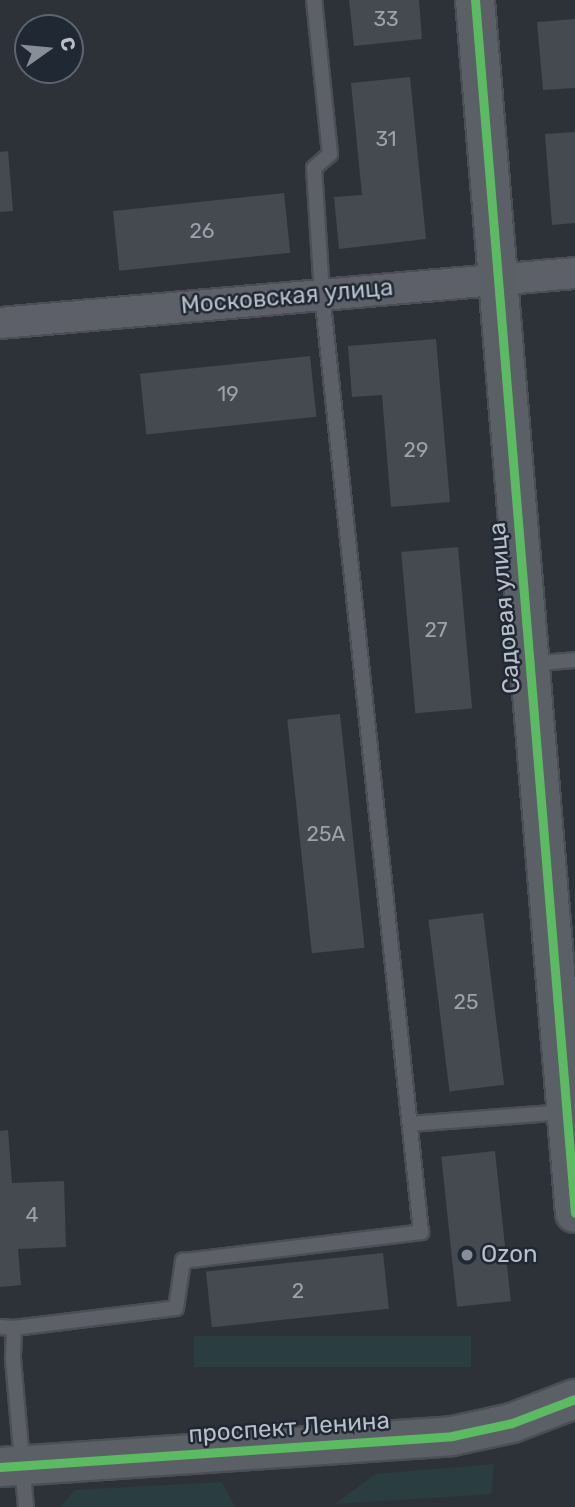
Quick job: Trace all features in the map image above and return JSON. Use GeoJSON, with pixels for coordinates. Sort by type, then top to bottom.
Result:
{"type":"FeatureCollection","features":[{"type":"Feature","properties":{"kind":"street","name":"Садовая улица"},"geometry":{"type":"LineString","coordinates":[[474,0],[575,1213]]}},
{"type":"Feature","properties":{"kind":"street","name":"Московская улица"},"geometry":{"type":"LineString","coordinates":[[0,323],[575,273]]}},
{"type":"Feature","properties":{"kind":"street","name":"проспект Ленина"},"geometry":{"type":"LineString","coordinates":[[11,1466],[452,1436],[512,1423],[575,1399]]}},
{"type":"Feature","properties":{"kind":"lane"},"geometry":{"type":"LineString","coordinates":[[26,1507],[11,1466],[13,1359],[7,1327],[176,1308],[183,1261],[421,1232],[322,294],[314,169],[330,154],[314,0]]}},
{"type":"Feature","properties":{"kind":"lane"},"geometry":{"type":"LineString","coordinates":[[529,664],[575,660]]}},
{"type":"Feature","properties":{"kind":"lane"},"geometry":{"type":"LineString","coordinates":[[410,1124],[566,1111]]}},
{"type":"Feature","properties":{"kind":"shaded area"},"geometry":{"type":"Polygon","coordinates":[[[194,1336],[471,1336],[471,1367],[194,1367],[194,1336]]]}},
{"type":"Feature","properties":{"kind":"shaded area"},"geometry":{"type":"Polygon","coordinates":[[[494,1464],[491,1494],[335,1504],[375,1474],[494,1464]]]}},
{"type":"Feature","properties":{"kind":"shaded area"},"geometry":{"type":"Polygon","coordinates":[[[222,1482],[235,1507],[61,1507],[74,1490],[222,1482]]]}},
{"type":"Feature","properties":{"kind":"building"},"geometry":{"type":"Polygon","coordinates":[[[349,0],[419,0],[422,39],[354,46],[349,0]]]}},
{"type":"Feature","properties":{"kind":"building"},"geometry":{"type":"Polygon","coordinates":[[[575,19],[575,88],[543,90],[537,22],[575,19]]]}},
{"type":"Feature","properties":{"kind":"building"},"geometry":{"type":"Polygon","coordinates":[[[410,77],[426,239],[339,249],[334,197],[362,195],[351,83],[410,77]]]}},
{"type":"Feature","properties":{"kind":"building"},"geometry":{"type":"Polygon","coordinates":[[[575,132],[575,223],[552,225],[545,134],[575,132]]]}},
{"type":"Feature","properties":{"kind":"building"},"geometry":{"type":"Polygon","coordinates":[[[8,151],[13,211],[0,212],[0,152],[8,151]]]}},
{"type":"Feature","properties":{"kind":"building"},"geometry":{"type":"Polygon","coordinates":[[[284,193],[290,253],[119,271],[113,211],[284,193]]]}},
{"type":"Feature","properties":{"kind":"building"},"geometry":{"type":"Polygon","coordinates":[[[436,339],[450,502],[391,507],[382,395],[352,397],[348,346],[436,339]]]}},
{"type":"Feature","properties":{"kind":"building"},"geometry":{"type":"Polygon","coordinates":[[[310,356],[316,417],[146,435],[140,374],[310,356]]]}},
{"type":"Feature","properties":{"kind":"building"},"geometry":{"type":"Polygon","coordinates":[[[458,547],[472,708],[415,713],[401,552],[458,547]]]}},
{"type":"Feature","properties":{"kind":"building"},"geometry":{"type":"Polygon","coordinates":[[[340,714],[365,948],[312,953],[287,720],[340,714]]]}},
{"type":"Feature","properties":{"kind":"building"},"geometry":{"type":"Polygon","coordinates":[[[483,913],[504,1085],[449,1091],[428,920],[483,913]]]}},
{"type":"Feature","properties":{"kind":"building"},"geometry":{"type":"Polygon","coordinates":[[[8,1130],[12,1183],[64,1181],[66,1247],[18,1249],[21,1285],[0,1287],[0,1131],[8,1130]]]}},
{"type":"Feature","properties":{"kind":"building"},"geometry":{"type":"Polygon","coordinates":[[[495,1151],[511,1301],[457,1307],[441,1157],[495,1151]]]}},
{"type":"Feature","properties":{"kind":"building"},"geometry":{"type":"Polygon","coordinates":[[[383,1253],[389,1309],[212,1327],[206,1272],[383,1253]]]}},
{"type":"Feature","properties":{"kind":"cycle path"},"geometry":{"type":"LineString","coordinates":[[475,0],[575,1213]]}},
{"type":"Feature","properties":{"kind":"cycle path"},"geometry":{"type":"LineString","coordinates":[[0,1467],[452,1436],[512,1423],[575,1399]]}},
{"type":"Feature","properties":{"kind":"place","name":"Ozon"},"geometry":{"type":"Point","coordinates":[467,1255]}}]}
